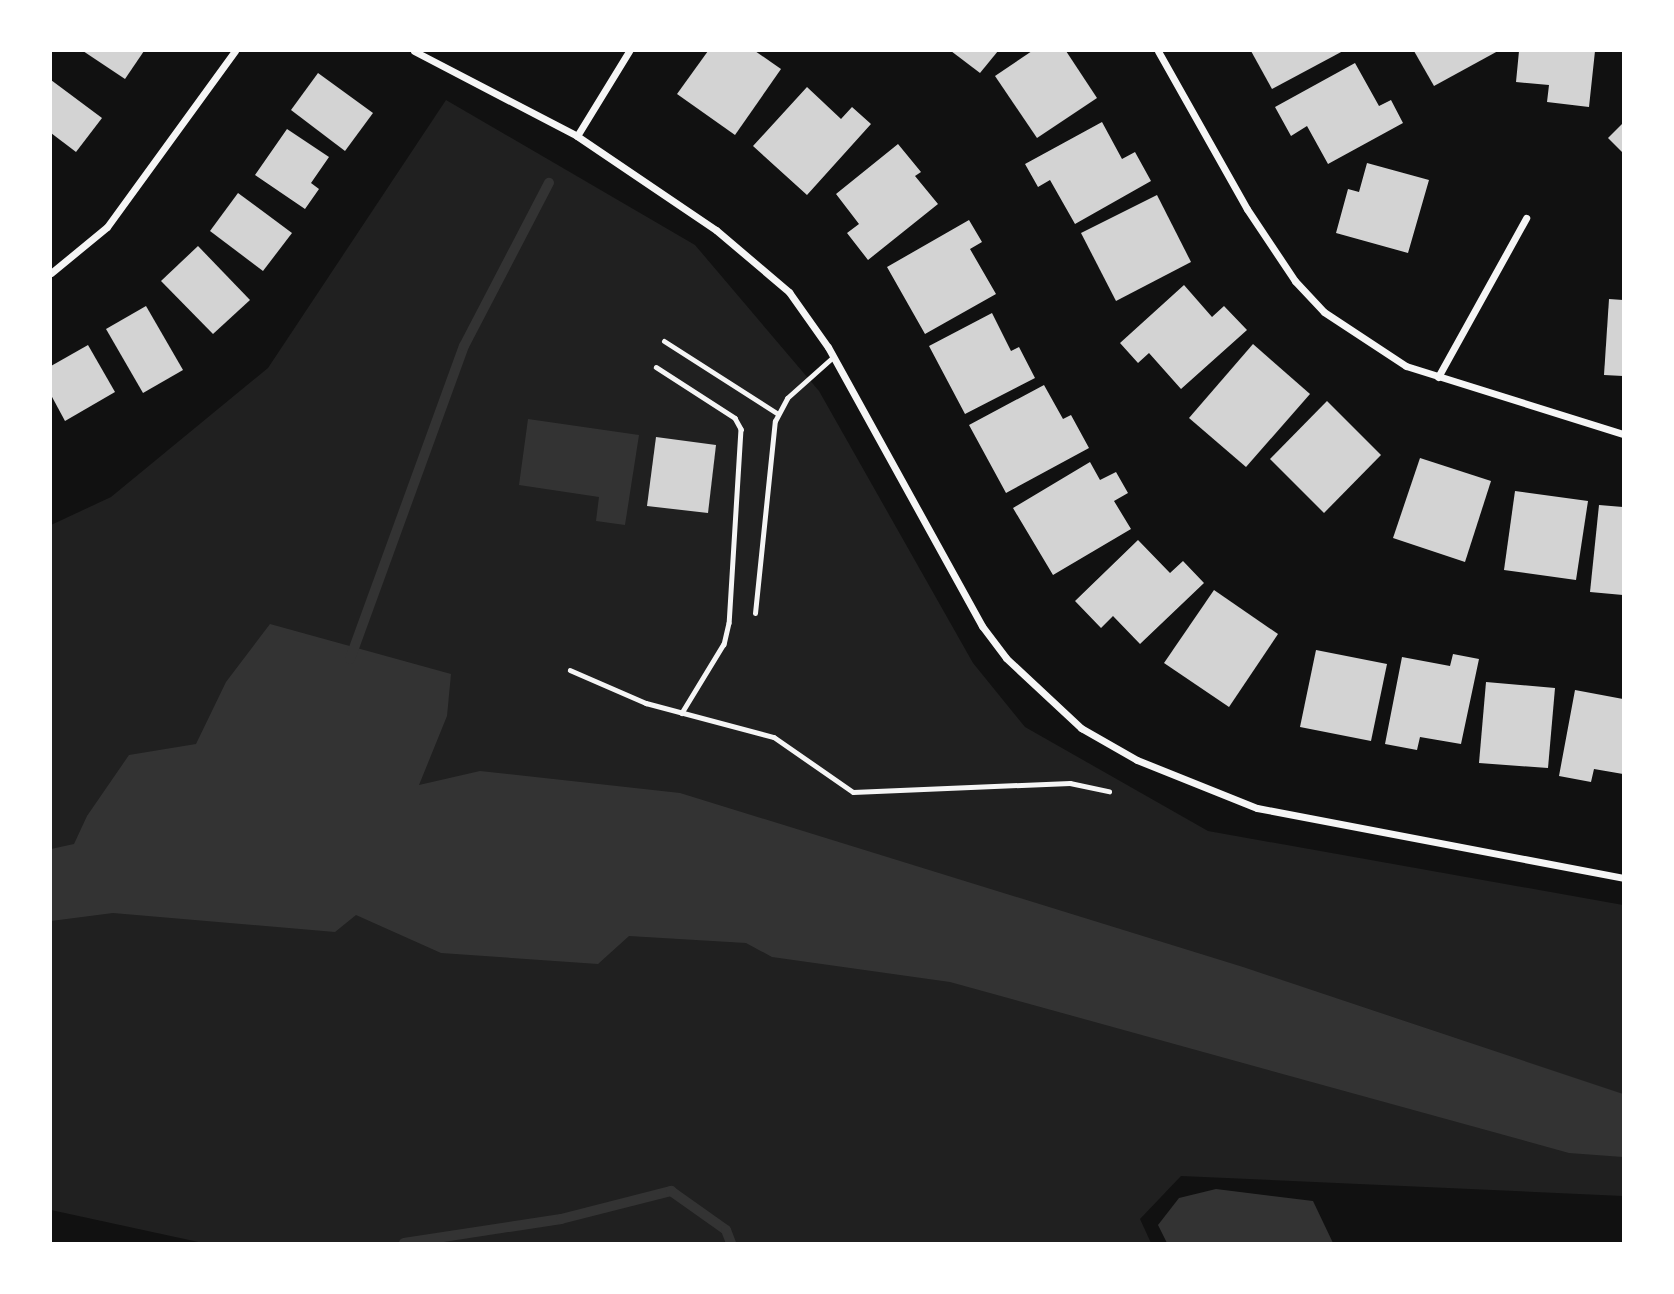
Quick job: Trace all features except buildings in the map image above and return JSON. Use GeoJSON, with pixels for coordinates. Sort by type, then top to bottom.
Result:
{"type":"FeatureCollection","features":[{"type":"Feature","properties":{"kind":"street"},"geometry":{"type":"LineString","coordinates":[[51,273],[107,227],[234,51]]}},
{"type":"Feature","properties":{"kind":"street"},"geometry":{"type":"LineString","coordinates":[[414,51],[577,136],[716,230],[789,292],[833,357],[982,626],[1006,659],[1081,728],[1137,760],[1257,808],[1623,878]]}},
{"type":"Feature","properties":{"kind":"street"},"geometry":{"type":"LineString","coordinates":[[577,136],[629,51]]}},
{"type":"Feature","properties":{"kind":"street"},"geometry":{"type":"LineString","coordinates":[[1158,51],[1247,209],[1295,281],[1324,312],[1367,344],[1438,377],[1623,435]]}},
{"type":"Feature","properties":{"kind":"street"},"geometry":{"type":"LineString","coordinates":[[1438,377],[1526,218]]}},
{"type":"Feature","properties":{"kind":"lane"},"geometry":{"type":"LineString","coordinates":[[664,341],[778,414]]}},
{"type":"Feature","properties":{"kind":"lane"},"geometry":{"type":"LineString","coordinates":[[755,613],[778,414],[787,398],[833,357]]}},
{"type":"Feature","properties":{"kind":"path"},"geometry":{"type":"LineString","coordinates":[[656,367],[735,418],[741,429],[729,624],[724,644],[682,713]]}},
{"type":"Feature","properties":{"kind":"path"},"geometry":{"type":"LineString","coordinates":[[570,670],[646,704],[775,737],[853,792],[1070,783],[1110,791]]}},
{"type":"Feature","properties":{"kind":"shaded area"},"geometry":{"type":"Polygon","coordinates":[[[446,100],[695,245],[819,391],[973,663],[1025,727],[1208,831],[1623,905],[1623,1196],[1181,1176],[1140,1219],[1151,1243],[203,1243],[51,1210],[51,525],[111,497],[268,368],[446,100]]]}},
{"type":"Feature","properties":{"kind":"shaded area"},"geometry":{"type":"Polygon","coordinates":[[[528,419],[639,435],[625,525],[596,521],[599,497],[519,485],[528,419]]]}},
{"type":"Feature","properties":{"kind":"shaded area"},"geometry":{"type":"Polygon","coordinates":[[[270,624],[451,674],[447,716],[419,785],[480,771],[680,793],[1243,967],[1623,1094],[1623,1157],[1569,1153],[950,982],[772,957],[746,943],[629,936],[598,964],[441,953],[356,915],[335,932],[113,913],[51,921],[51,849],[74,844],[87,816],[129,755],[196,744],[226,682],[270,624]]]}},
{"type":"Feature","properties":{"kind":"shaded area"},"geometry":{"type":"Polygon","coordinates":[[[1216,1189],[1313,1201],[1333,1243],[1167,1243],[1158,1225],[1179,1198],[1216,1189]]]}},
{"type":"Feature","properties":{"kind":"waterway"},"geometry":{"type":"LineString","coordinates":[[350,659],[464,346],[549,183]]}},
{"type":"Feature","properties":{"kind":"waterway"},"geometry":{"type":"LineString","coordinates":[[404,1243],[561,1219],[671,1191],[726,1230],[731,1243]]}}]}
